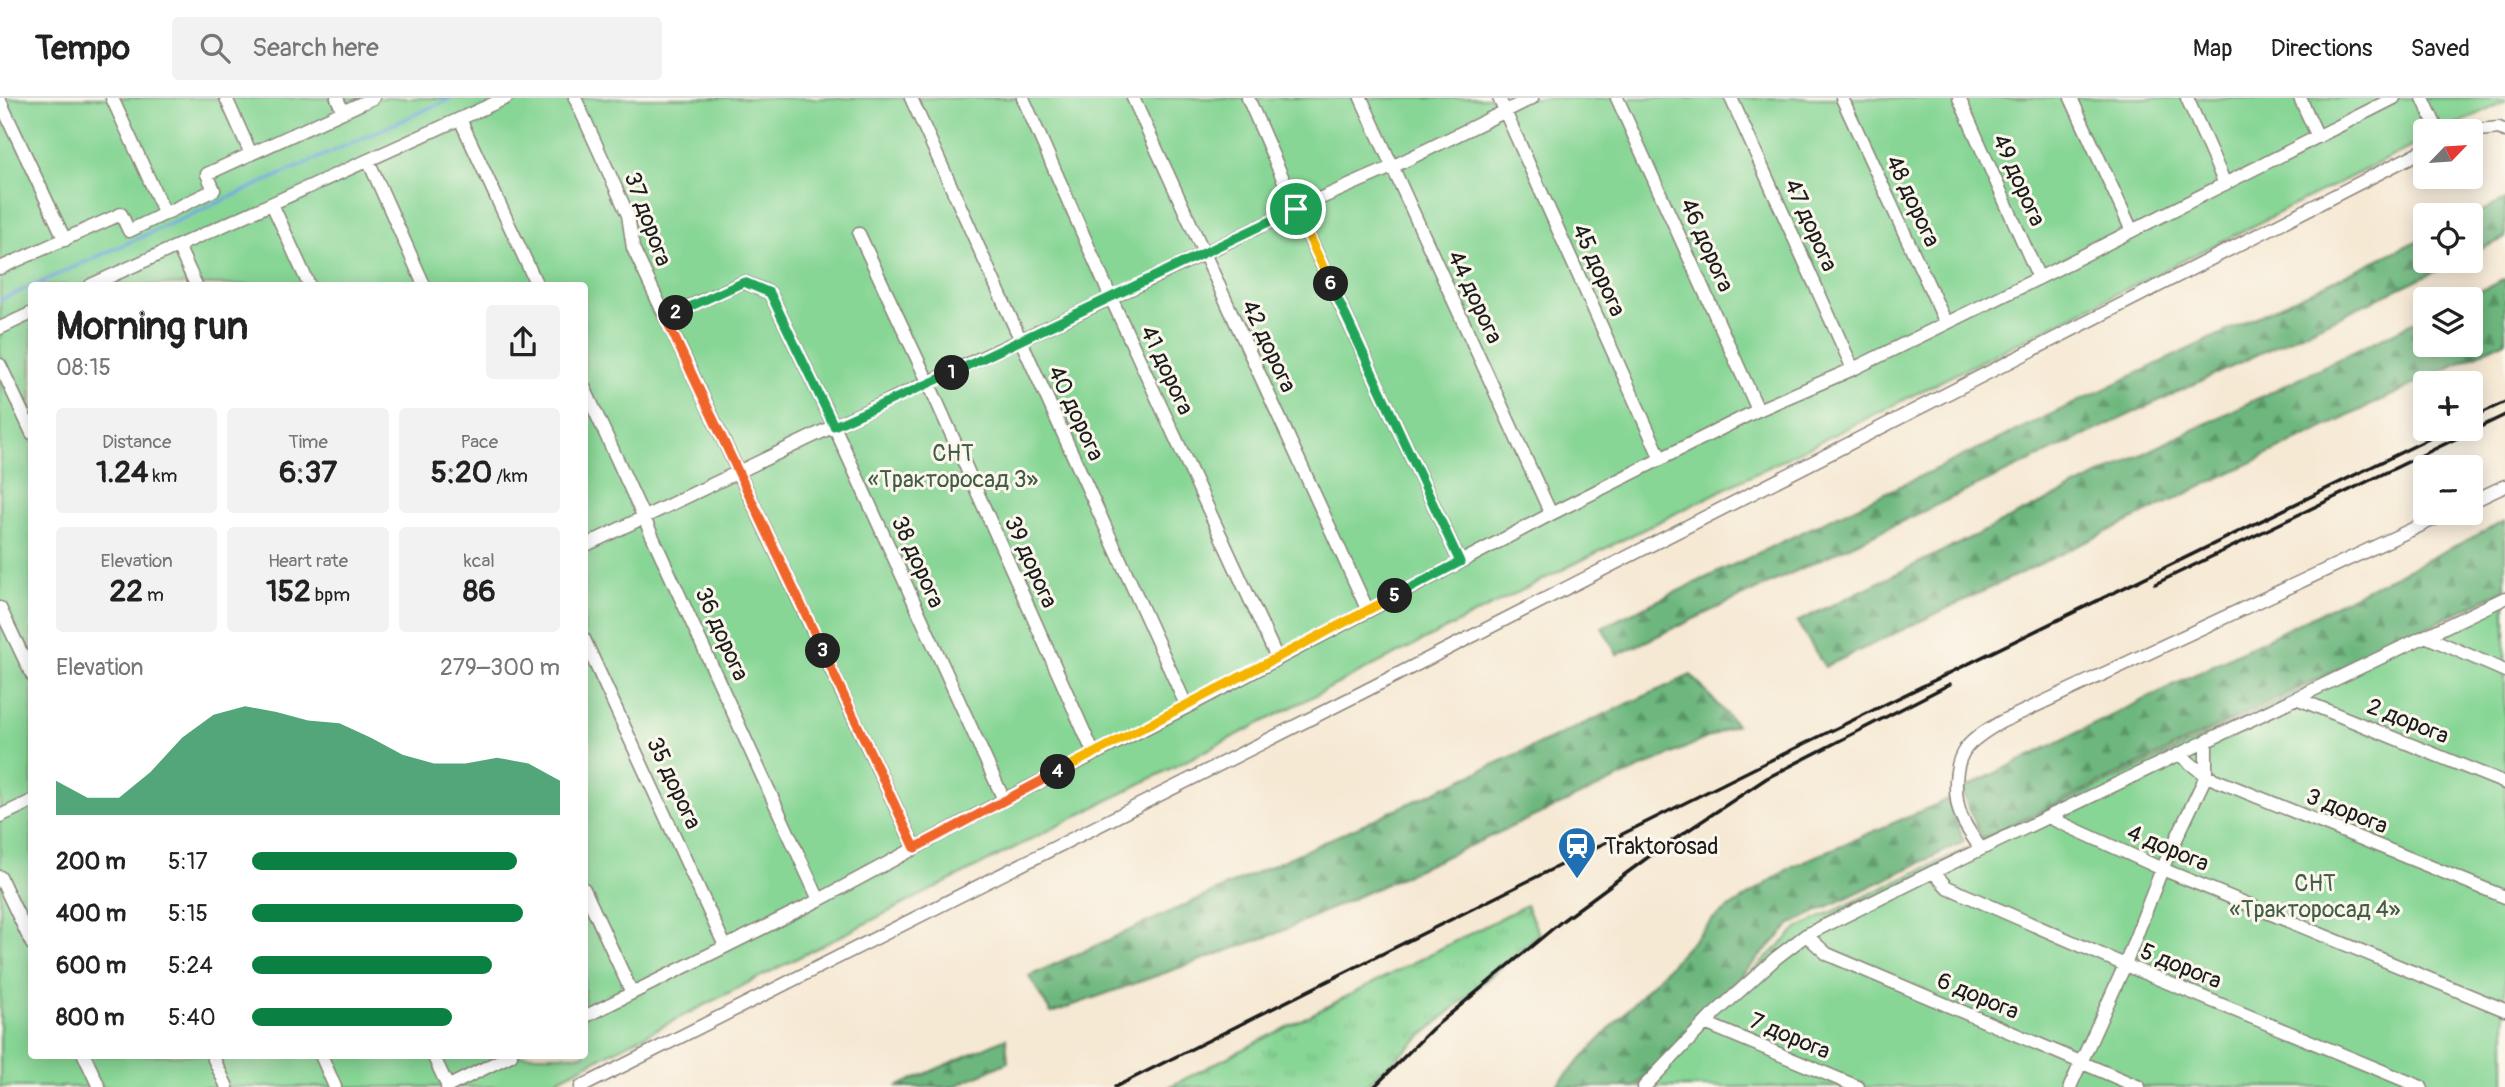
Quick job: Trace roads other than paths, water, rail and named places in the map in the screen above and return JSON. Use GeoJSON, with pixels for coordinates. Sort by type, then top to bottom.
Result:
{"type":"FeatureCollection","features":[{"type":"Feature","properties":{"kind":"street"},"geometry":{"type":"LineString","coordinates":[[112,98],[165,214]]}},
{"type":"Feature","properties":{"kind":"street"},"geometry":{"type":"LineString","coordinates":[[226,98],[251,153]]}},
{"type":"Feature","properties":{"kind":"street"},"geometry":{"type":"LineString","coordinates":[[337,98],[343,112]]}},
{"type":"Feature","properties":{"kind":"street"},"geometry":{"type":"LineString","coordinates":[[0,268],[121,214],[129,231],[214,190],[206,174],[373,98]]}},
{"type":"Feature","properties":{"kind":"street"},"geometry":{"type":"LineString","coordinates":[[98,282],[506,98]]}},
{"type":"Feature","properties":{"kind":"street","name":"37 дорога"},"geometry":{"type":"LineString","coordinates":[[575,98],[628,215],[633,248],[915,848]]}},
{"type":"Feature","properties":{"kind":"street","name":"40 дорога"},"geometry":{"type":"LineString","coordinates":[[911,98],[1186,707]]}},
{"type":"Feature","properties":{"kind":"street","name":"41 дорога"},"geometry":{"type":"LineString","coordinates":[[1023,98],[1111,298],[1277,658]]}},
{"type":"Feature","properties":{"kind":"street","name":"42 дорога"},"geometry":{"type":"LineString","coordinates":[[1133,98],[1368,611]]}},
{"type":"Feature","properties":{"kind":"street"},"geometry":{"type":"LineString","coordinates":[[1248,98],[1296,209],[1460,562]]}},
{"type":"Feature","properties":{"kind":"street","name":"44 дорога"},"geometry":{"type":"LineString","coordinates":[[1361,98],[1551,514]]}},
{"type":"Feature","properties":{"kind":"street","name":"45 дорога"},"geometry":{"type":"LineString","coordinates":[[1499,98],[1661,459]]}},
{"type":"Feature","properties":{"kind":"street"},"geometry":{"type":"LineString","coordinates":[[588,544],[1296,209],[1392,167],[1532,98]]}},
{"type":"Feature","properties":{"kind":"street","name":"46 дорога"},"geometry":{"type":"LineString","coordinates":[[1617,98],[1758,410]]}},
{"type":"Feature","properties":{"kind":"street","name":"47 дорога"},"geometry":{"type":"LineString","coordinates":[[1731,98],[1853,369]]}},
{"type":"Feature","properties":{"kind":"street","name":"48 дорога"},"geometry":{"type":"LineString","coordinates":[[1842,98],[1946,323]]}},
{"type":"Feature","properties":{"kind":"street","name":"49 дорога"},"geometry":{"type":"LineString","coordinates":[[1959,98],[2039,278]]}},
{"type":"Feature","properties":{"kind":"street"},"geometry":{"type":"LineString","coordinates":[[2071,98],[2132,232]]}},
{"type":"Feature","properties":{"kind":"street"},"geometry":{"type":"LineString","coordinates":[[2187,98],[2225,184]]}},
{"type":"Feature","properties":{"kind":"street"},"geometry":{"type":"LineString","coordinates":[[2300,98],[2318,137]]}},
{"type":"Feature","properties":{"kind":"street"},"geometry":{"type":"LineString","coordinates":[[588,1015],[819,900],[1004,800],[1551,514],[1758,410],[1853,369],[2039,278],[2394,98]]}},
{"type":"Feature","properties":{"kind":"street"},"geometry":{"type":"LineString","coordinates":[[2423,98],[2433,119]]}},
{"type":"Feature","properties":{"kind":"street"},"geometry":{"type":"LineString","coordinates":[[0,101],[65,240]]}},
{"type":"Feature","properties":{"kind":"street"},"geometry":{"type":"LineString","coordinates":[[460,119],[536,282]]}},
{"type":"Feature","properties":{"kind":"street"},"geometry":{"type":"LineString","coordinates":[[2483,130],[2503,128]]}},
{"type":"Feature","properties":{"kind":"street"},"geometry":{"type":"LineString","coordinates":[[580,1087],[1361,693],[2413,156]]}},
{"type":"Feature","properties":{"kind":"street"},"geometry":{"type":"LineString","coordinates":[[368,160],[423,282]]}},
{"type":"Feature","properties":{"kind":"street"},"geometry":{"type":"LineString","coordinates":[[272,204],[308,282]]}},
{"type":"Feature","properties":{"kind":"street","name":"39 дорога"},"geometry":{"type":"LineString","coordinates":[[859,234],[1094,754]]}},
{"type":"Feature","properties":{"kind":"street"},"geometry":{"type":"LineString","coordinates":[[178,247],[195,282]]}},
{"type":"Feature","properties":{"kind":"street","name":"38 дорога"},"geometry":{"type":"LineString","coordinates":[[665,317],[744,282],[770,293],[834,426],[1004,800]]}},
{"type":"Feature","properties":{"kind":"street"},"geometry":{"type":"LineString","coordinates":[[0,328],[28,315]]}},
{"type":"Feature","properties":{"kind":"street"},"geometry":{"type":"LineString","coordinates":[[0,365],[28,424]]}},
{"type":"Feature","properties":{"kind":"street","name":"36 дорога"},"geometry":{"type":"LineString","coordinates":[[588,396],[819,900]]}},
{"type":"Feature","properties":{"kind":"street"},"geometry":{"type":"LineString","coordinates":[[2483,496],[2505,486]]}},
{"type":"Feature","properties":{"kind":"street"},"geometry":{"type":"LineString","coordinates":[[1981,849],[1961,816],[1956,784],[1958,765],[1966,749],[1982,734],[2050,698],[2422,525]]}},
{"type":"Feature","properties":{"kind":"street"},"geometry":{"type":"LineString","coordinates":[[1644,1087],[1705,1023],[1776,958],[1806,935],[2505,598]]}},
{"type":"Feature","properties":{"kind":"street"},"geometry":{"type":"LineString","coordinates":[[0,608],[28,667]]}},
{"type":"Feature","properties":{"kind":"street"},"geometry":{"type":"LineString","coordinates":[[2425,636],[2505,671]]}},
{"type":"Feature","properties":{"kind":"street","name":"35 дорога"},"geometry":{"type":"LineString","coordinates":[[588,648],[725,946]]}},
{"type":"Feature","properties":{"kind":"street","name":"2 дорога"},"geometry":{"type":"LineString","coordinates":[[2296,698],[2505,783]]}},
{"type":"Feature","properties":{"kind":"street"},"geometry":{"type":"LineString","coordinates":[[2070,1087],[2124,965],[2162,869],[2206,776],[2206,741]]}},
{"type":"Feature","properties":{"kind":"street","name":"3 дорога"},"geometry":{"type":"LineString","coordinates":[[2179,754],[2206,776],[2505,897]]}},
{"type":"Feature","properties":{"kind":"street"},"geometry":{"type":"LineString","coordinates":[[0,816],[28,803]]}},
{"type":"Feature","properties":{"kind":"street","name":"4 дорога"},"geometry":{"type":"LineString","coordinates":[[2048,817],[2162,869],[2505,1010]]}},
{"type":"Feature","properties":{"kind":"street","name":"5 дорога"},"geometry":{"type":"LineString","coordinates":[[1933,872],[1947,887],[2124,965],[2421,1087]]}},
{"type":"Feature","properties":{"kind":"street"},"geometry":{"type":"LineString","coordinates":[[0,877],[28,936]]}},
{"type":"Feature","properties":{"kind":"street"},"geometry":{"type":"LineString","coordinates":[[588,898],[632,992]]}},
{"type":"Feature","properties":{"kind":"street","name":"6 дорога"},"geometry":{"type":"LineString","coordinates":[[1806,935],[1827,954],[2139,1087]]}},
{"type":"Feature","properties":{"kind":"street","name":"7 дорога"},"geometry":{"type":"LineString","coordinates":[[1705,1023],[1858,1087]]}},
{"type":"Feature","properties":{"kind":"street"},"geometry":{"type":"LineString","coordinates":[[86,1059],[99,1087]]}},
{"type":"Feature","properties":{"kind":"street"},"geometry":{"type":"LineString","coordinates":[[214,1059],[227,1087]]}},
{"type":"Feature","properties":{"kind":"street"},"geometry":{"type":"LineString","coordinates":[[323,1059],[335,1087]]}},
{"type":"Feature","properties":{"kind":"street"},"geometry":{"type":"LineString","coordinates":[[435,1059],[447,1087],[503,1059]]}},
{"type":"Feature","properties":{"kind":"waterway"},"geometry":{"type":"LineString","coordinates":[[41,282],[452,98]]}},
{"type":"Feature","properties":{"kind":"waterway"},"geometry":{"type":"LineString","coordinates":[[0,300],[28,288]]}},
{"type":"Feature","properties":{"kind":"railway"},"geometry":{"type":"LineString","coordinates":[[2483,412],[2505,402]]}},
{"type":"Feature","properties":{"kind":"railway"},"geometry":{"type":"LineString","coordinates":[[2155,584],[2505,415]]}},
{"type":"Feature","properties":{"kind":"railway"},"geometry":{"type":"LineString","coordinates":[[1115,1087],[1763,764],[2424,441]]}},
{"type":"Feature","properties":{"kind":"railway"},"geometry":{"type":"LineString","coordinates":[[1374,1087],[1432,1029],[1562,921],[1651,855],[1767,778],[1950,684]]}},
{"type":"Feature","properties":{"kind":"place","name":"Traktorosad"},"geometry":{"type":"Point","coordinates":[1577,880]}},
{"type":"Feature","properties":{"kind":"park label","name":"СНТ «Тракторосад 3»"},"geometry":{"type":"Point","coordinates":[953,466]}},
{"type":"Feature","properties":{"kind":"park label","name":"СНТ «Тракторосад 4»"},"geometry":{"type":"Point","coordinates":[2315,896]}}]}
